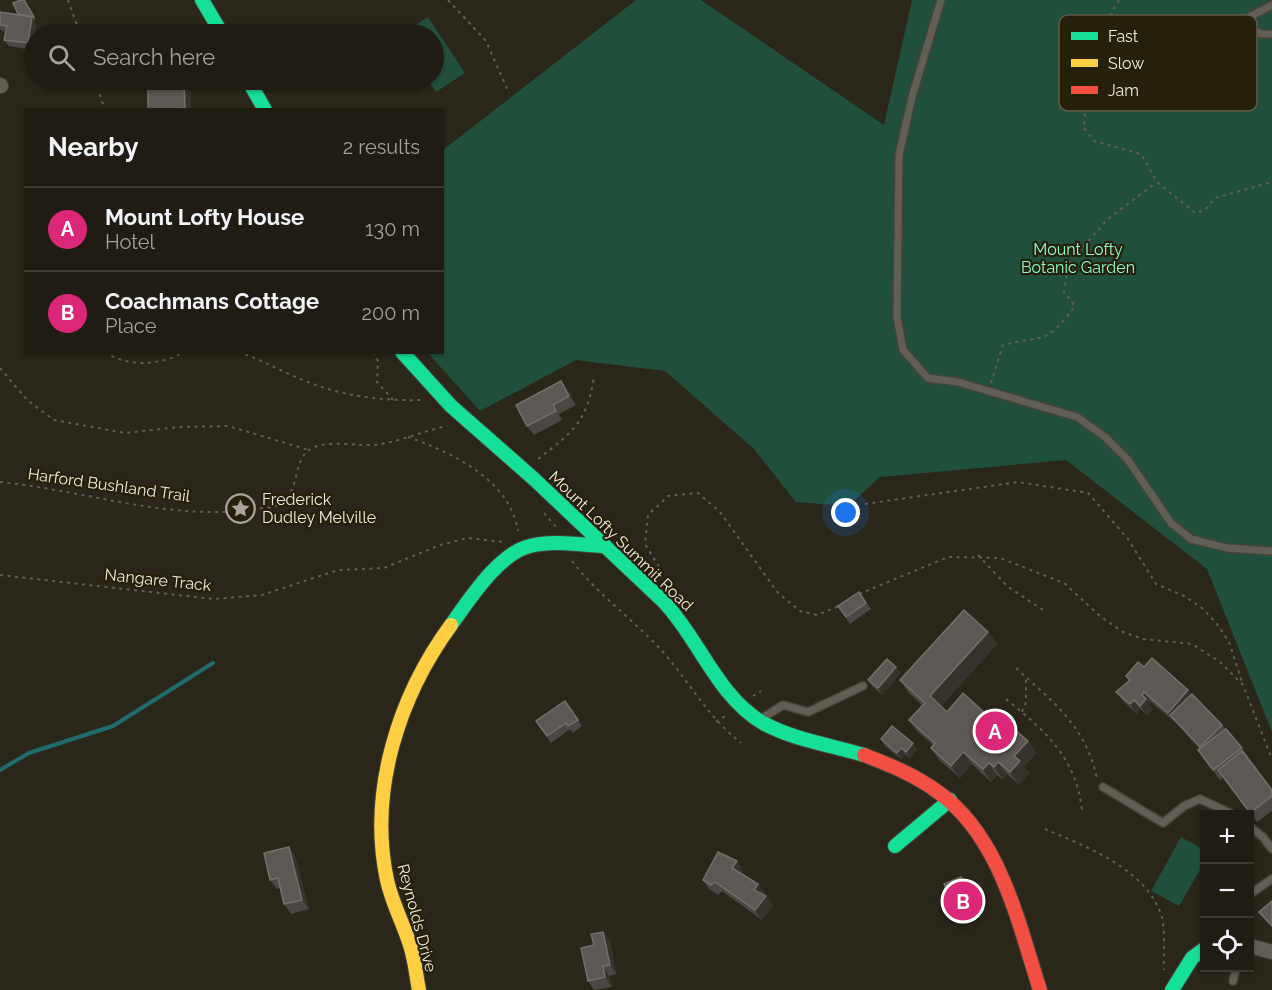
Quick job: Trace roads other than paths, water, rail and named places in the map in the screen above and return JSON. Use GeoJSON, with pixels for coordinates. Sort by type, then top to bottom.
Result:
{"type":"FeatureCollection","features":[{"type":"Feature","properties":{"kind":"main road"},"geometry":{"type":"LineString","coordinates":[[202,0],[216,24]]}},
{"type":"Feature","properties":{"kind":"main road"},"geometry":{"type":"LineString","coordinates":[[254,90],[264,108]]}},
{"type":"Feature","properties":{"kind":"main road","name":"Mount Lofty Summit Road"},"geometry":{"type":"LineString","coordinates":[[403,354],[416,371],[445,400],[527,472],[670,608],[740,706],[775,729],[908,770],[950,800],[980,833],[998,867],[1040,990]]}},
{"type":"Feature","properties":{"kind":"main road","name":"Reynolds Drive"},"geometry":{"type":"LineString","coordinates":[[419,990],[411,947],[393,902],[385,870],[383,812],[394,735],[424,663],[477,590],[524,548],[605,546]]}},
{"type":"Feature","properties":{"kind":"main road"},"geometry":{"type":"LineString","coordinates":[[895,846],[950,800]]}},
{"type":"Feature","properties":{"kind":"main road"},"geometry":{"type":"LineString","coordinates":[[1175,984],[1192,958],[1200,951]]}},
{"type":"Feature","properties":{"kind":"street"},"geometry":{"type":"LineString","coordinates":[[1254,947],[1272,952]]}},
{"type":"Feature","properties":{"kind":"lane"},"geometry":{"type":"LineString","coordinates":[[941,0],[912,97],[899,155],[897,317],[903,350],[928,378],[958,382],[1077,417],[1105,436],[1128,460],[1171,523],[1191,539],[1227,548],[1272,550]]}},
{"type":"Feature","properties":{"kind":"lane"},"geometry":{"type":"LineString","coordinates":[[1253,15],[1272,5]]}},
{"type":"Feature","properties":{"kind":"lane"},"geometry":{"type":"LineString","coordinates":[[1257,32],[1272,34]]}},
{"type":"Feature","properties":{"kind":"lane"},"geometry":{"type":"LineString","coordinates":[[759,720],[783,705],[808,712],[863,686]]}},
{"type":"Feature","properties":{"kind":"lane"},"geometry":{"type":"LineString","coordinates":[[1100,784],[1163,823],[1184,806],[1200,799],[1224,810]]}},
{"type":"Feature","properties":{"kind":"lane"},"geometry":{"type":"LineString","coordinates":[[1254,830],[1272,849]]}},
{"type":"Feature","properties":{"kind":"lane"},"geometry":{"type":"LineString","coordinates":[[1254,891],[1272,879]]}},
{"type":"Feature","properties":{"kind":"lane"},"geometry":{"type":"LineString","coordinates":[[1233,981],[1235,972]]}},
{"type":"Feature","properties":{"kind":"waterway"},"geometry":{"type":"LineString","coordinates":[[0,770],[29,753],[113,726],[213,663]]}},
{"type":"Feature","properties":{"kind":"place","name":"Frederick Dudley Melville"},"geometry":{"type":"Point","coordinates":[241,508]}},
{"type":"Feature","properties":{"kind":"place","name":"Mount Lofty House"},"geometry":{"type":"Point","coordinates":[995,731]}},
{"type":"Feature","properties":{"kind":"place","name":"Coachmans Cottage"},"geometry":{"type":"Point","coordinates":[963,901]}},
{"type":"Feature","properties":{"kind":"park label","name":"Mount Lofty Botanic Garden"},"geometry":{"type":"Point","coordinates":[1078,258]}}]}
